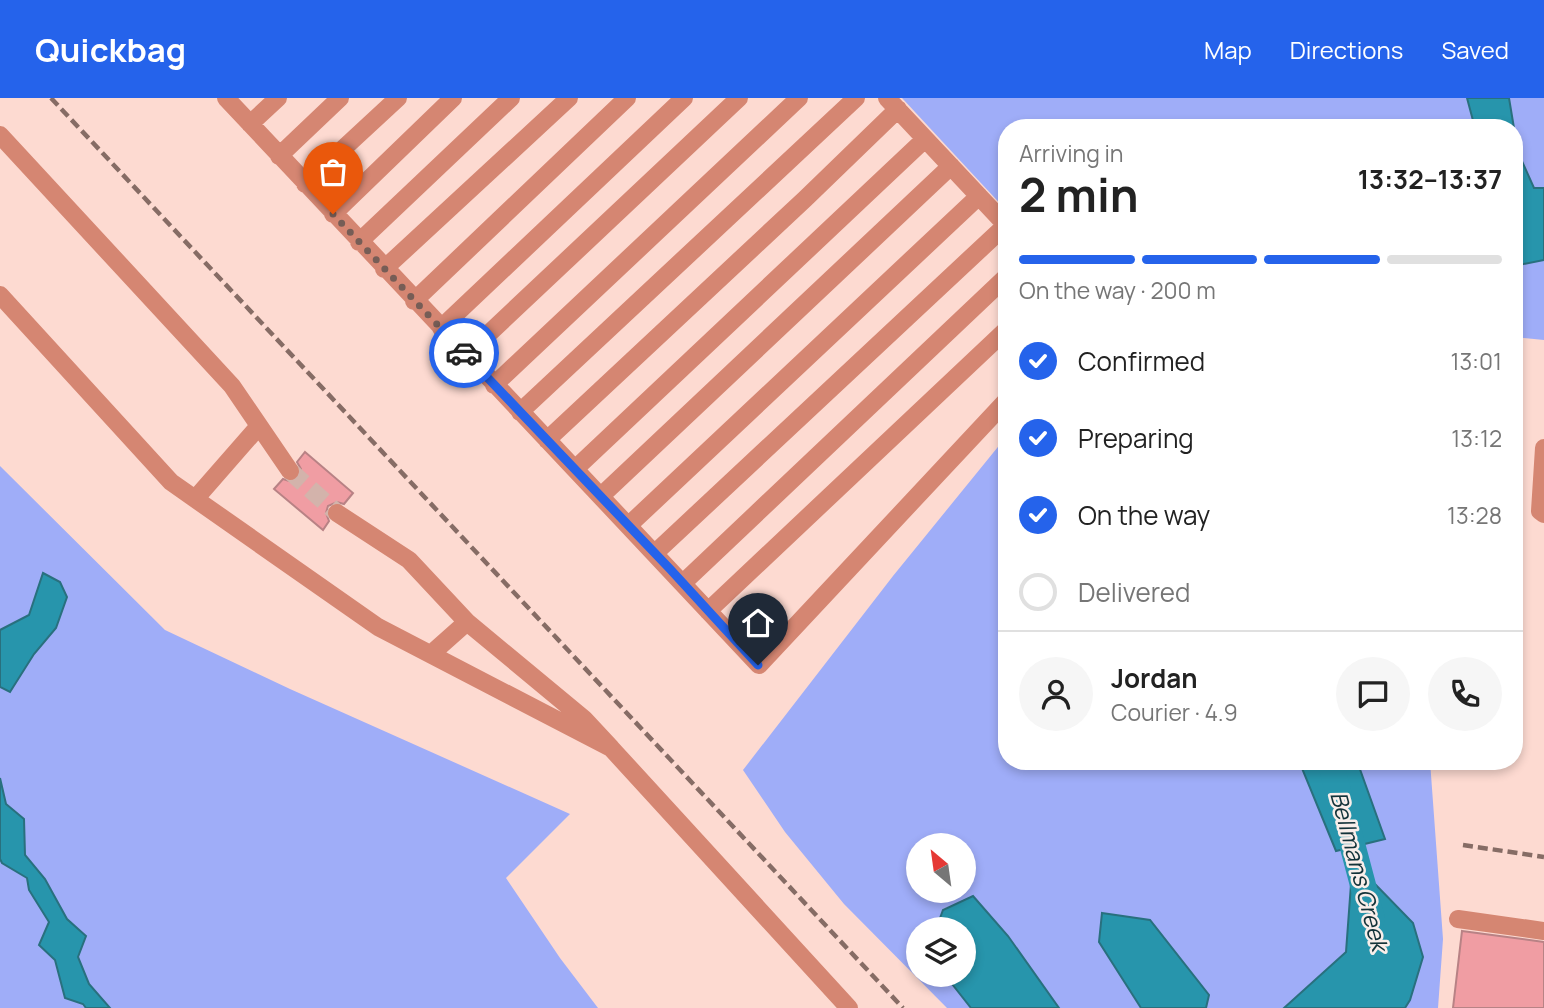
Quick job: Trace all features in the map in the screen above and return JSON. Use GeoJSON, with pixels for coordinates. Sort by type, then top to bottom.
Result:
{"type":"FeatureCollection","features":[{"type":"Feature","properties":{"kind":"lane"},"geometry":{"type":"LineString","coordinates":[[226,98],[758,665],[998,410]]}},
{"type":"Feature","properties":{"kind":"lane"},"geometry":{"type":"LineString","coordinates":[[250,124],[278,98]]}},
{"type":"Feature","properties":{"kind":"lane"},"geometry":{"type":"LineString","coordinates":[[279,156],[340,98]]}},
{"type":"Feature","properties":{"kind":"lane"},"geometry":{"type":"LineString","coordinates":[[305,184],[398,98]]}},
{"type":"Feature","properties":{"kind":"lane"},"geometry":{"type":"LineString","coordinates":[[333,214],[453,98]]}},
{"type":"Feature","properties":{"kind":"lane"},"geometry":{"type":"LineString","coordinates":[[359,242],[511,98]]}},
{"type":"Feature","properties":{"kind":"lane"},"geometry":{"type":"LineString","coordinates":[[384,269],[569,98]]}},
{"type":"Feature","properties":{"kind":"lane"},"geometry":{"type":"LineString","coordinates":[[414,301],[627,98]]}},
{"type":"Feature","properties":{"kind":"lane"},"geometry":{"type":"LineString","coordinates":[[441,328],[684,98]]}},
{"type":"Feature","properties":{"kind":"lane"},"geometry":{"type":"LineString","coordinates":[[466,355],[739,98]]}},
{"type":"Feature","properties":{"kind":"lane"},"geometry":{"type":"LineString","coordinates":[[495,385],[799,98]]}},
{"type":"Feature","properties":{"kind":"lane"},"geometry":{"type":"LineString","coordinates":[[520,412],[856,98]]}},
{"type":"Feature","properties":{"kind":"lane"},"geometry":{"type":"LineString","coordinates":[[547,440],[805,200],[892,104],[998,216]]}},
{"type":"Feature","properties":{"kind":"lane"},"geometry":{"type":"LineString","coordinates":[[0,135],[232,386],[290,471]]}},
{"type":"Feature","properties":{"kind":"lane"},"geometry":{"type":"LineString","coordinates":[[575,469],[925,139]]}},
{"type":"Feature","properties":{"kind":"lane"},"geometry":{"type":"LineString","coordinates":[[601,496],[951,166]]}},
{"type":"Feature","properties":{"kind":"lane"},"geometry":{"type":"LineString","coordinates":[[629,525],[979,195]]}},
{"type":"Feature","properties":{"kind":"lane"},"geometry":{"type":"LineString","coordinates":[[655,553],[998,232]]}},
{"type":"Feature","properties":{"kind":"lane"},"geometry":{"type":"LineString","coordinates":[[683,583],[998,285]]}},
{"type":"Feature","properties":{"kind":"lane"},"geometry":{"type":"LineString","coordinates":[[0,295],[171,482],[378,626],[611,748]]}},
{"type":"Feature","properties":{"kind":"lane"},"geometry":{"type":"LineString","coordinates":[[708,611],[998,338]]}},
{"type":"Feature","properties":{"kind":"lane"},"geometry":{"type":"LineString","coordinates":[[196,498],[259,426]]}},
{"type":"Feature","properties":{"kind":"lane"},"geometry":{"type":"LineString","coordinates":[[1544,448],[1540,511],[1544,514]]}},
{"type":"Feature","properties":{"kind":"lane"},"geometry":{"type":"LineString","coordinates":[[337,513],[409,560],[467,622],[584,719],[849,1008]]}},
{"type":"Feature","properties":{"kind":"lane"},"geometry":{"type":"LineString","coordinates":[[431,654],[467,622]]}},
{"type":"Feature","properties":{"kind":"lane"},"geometry":{"type":"LineString","coordinates":[[1458,919],[1544,931]]}},
{"type":"Feature","properties":{"kind":"shaded area"},"geometry":{"type":"Polygon","coordinates":[[[902,98],[1467,98],[1473,119],[998,119],[998,201],[902,98]]]}},
{"type":"Feature","properties":{"kind":"shaded area"},"geometry":{"type":"Polygon","coordinates":[[[1467,98],[1509,98],[1512,119],[1473,119],[1467,98]]]}},
{"type":"Feature","properties":{"kind":"shaded area"},"geometry":{"type":"Polygon","coordinates":[[[1509,98],[1544,98],[1544,188],[1534,188],[1523,163],[1523,119],[1512,119],[1509,98]]]}},
{"type":"Feature","properties":{"kind":"shaded area"},"geometry":{"type":"Polygon","coordinates":[[[1523,163],[1534,188],[1544,188],[1544,260],[1523,264],[1523,163]]]}},
{"type":"Feature","properties":{"kind":"shaded area"},"geometry":{"type":"Polygon","coordinates":[[[1544,260],[1544,340],[1523,338],[1523,264],[1544,260]]]}},
{"type":"Feature","properties":{"kind":"shaded area"},"geometry":{"type":"Polygon","coordinates":[[[998,447],[998,770],[1303,770],[1337,851],[1385,839],[1360,770],[1431,770],[1443,939],[1438,1008],[1405,1008],[1423,957],[1375,884],[1352,884],[1346,952],[1284,1008],[1206,1008],[1209,995],[1150,920],[1103,913],[1099,942],[1141,1008],[1059,1008],[1008,936],[976,901],[976,833],[906,833],[906,903],[958,903],[943,909],[940,917],[906,917],[906,967],[844,904],[785,832],[743,770],[893,576],[998,447]]]}},
{"type":"Feature","properties":{"kind":"shaded area"},"geometry":{"type":"Polygon","coordinates":[[[0,466],[165,630],[570,814],[506,878],[560,958],[598,1008],[0,1008],[0,466]]]}},
{"type":"Feature","properties":{"kind":"shaded area"},"geometry":{"type":"Polygon","coordinates":[[[43,573],[60,582],[67,597],[56,628],[34,654],[10,692],[0,687],[0,630],[29,615],[43,573]]]}},
{"type":"Feature","properties":{"kind":"shaded area"},"geometry":{"type":"Polygon","coordinates":[[[1303,770],[1360,770],[1385,839],[1336,851],[1303,770]]]}},
{"type":"Feature","properties":{"kind":"shaded area"},"geometry":{"type":"Polygon","coordinates":[[[0,778],[6,804],[24,819],[25,855],[45,879],[67,919],[86,936],[78,957],[89,984],[110,1008],[86,1008],[83,1004],[65,998],[55,960],[39,945],[49,922],[29,890],[27,878],[2,863],[0,859],[0,778]]]}},
{"type":"Feature","properties":{"kind":"shaded area"},"geometry":{"type":"Polygon","coordinates":[[[1351,884],[1375,884],[1413,923],[1423,957],[1410,1000],[1405,1008],[1284,1008],[1346,952],[1351,884]]]}},
{"type":"Feature","properties":{"kind":"shaded area"},"geometry":{"type":"Polygon","coordinates":[[[976,899],[1008,936],[1059,1008],[971,1008],[954,987],[976,987],[976,917],[940,917],[943,910],[958,903],[976,903],[976,899]]]}},
{"type":"Feature","properties":{"kind":"shaded area"},"geometry":{"type":"Polygon","coordinates":[[[1102,913],[1150,920],[1209,995],[1206,1008],[1141,1008],[1099,942],[1102,913]]]}},
{"type":"Feature","properties":{"kind":"shaded area"},"geometry":{"type":"Polygon","coordinates":[[[926,987],[954,987],[971,1008],[947,1008],[926,987]]]}},
{"type":"Feature","properties":{"kind":"building"},"geometry":{"type":"Polygon","coordinates":[[[305,452],[353,493],[344,504],[337,502],[328,506],[326,513],[329,521],[323,530],[274,489],[283,479],[292,482],[300,477],[301,469],[297,462],[305,452]]]}},
{"type":"Feature","properties":{"kind":"building"},"geometry":{"type":"Polygon","coordinates":[[[1462,931],[1544,942],[1544,1008],[1453,1008],[1462,931]]]}},
{"type":"Feature","properties":{"kind":"waterway","name":"Bellmans Creek"},"geometry":{"type":"LineString","coordinates":[[1332,770],[1372,919]]}},
{"type":"Feature","properties":{"kind":"tunnel"},"geometry":{"type":"LineString","coordinates":[[290,471],[337,513]]}},
{"type":"Feature","properties":{"kind":"railway"},"geometry":{"type":"LineString","coordinates":[[51,98],[903,1008]]}},
{"type":"Feature","properties":{"kind":"railway"},"geometry":{"type":"LineString","coordinates":[[1463,845],[1544,857]]}},
{"type":"Feature","properties":{"kind":"way so far"},"geometry":{"type":"LineString","coordinates":[[333,214],[464,353]]}},
{"type":"Feature","properties":{"kind":"route"},"geometry":{"type":"LineString","coordinates":[[464,353],[758,665]]}}]}
